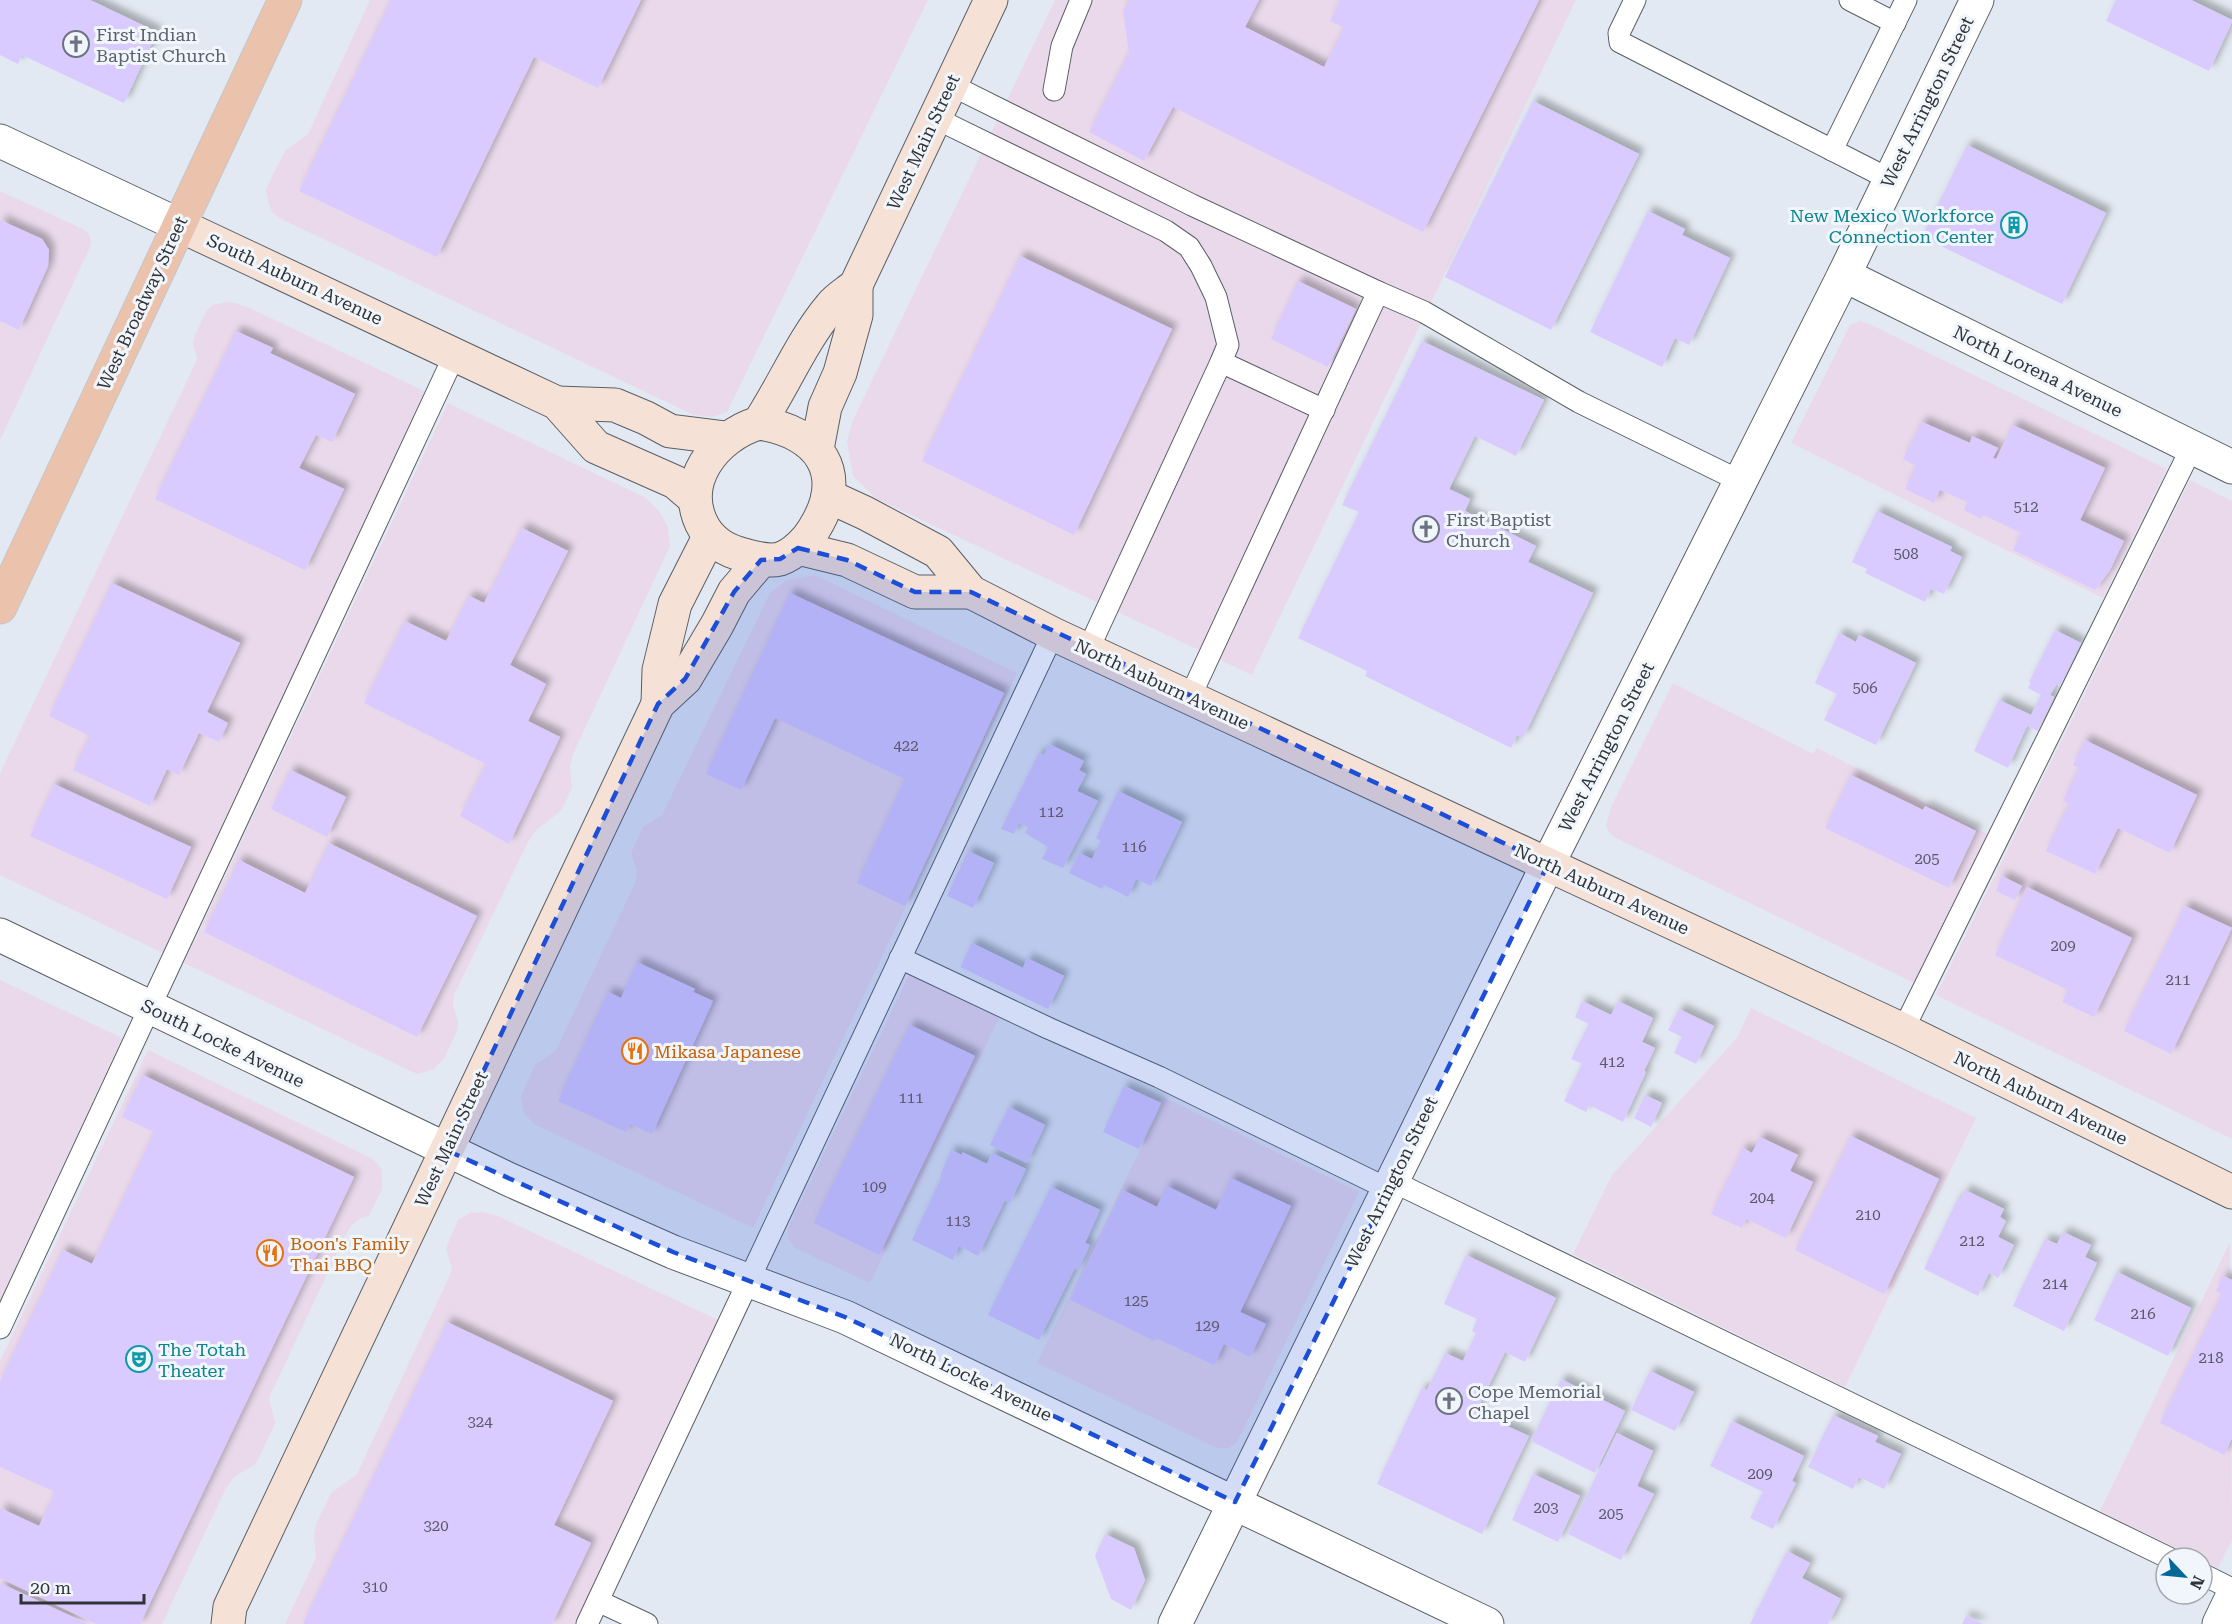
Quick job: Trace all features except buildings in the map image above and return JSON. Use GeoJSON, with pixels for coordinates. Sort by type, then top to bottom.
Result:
{"type":"FeatureCollection","features":[{"type":"Feature","properties":{"kind":"main road","name":"West Broadway Street"},"geometry":{"type":"LineString","coordinates":[[0,607],[285,0]]}},
{"type":"Feature","properties":{"kind":"main road","name":"West Main Street"},"geometry":{"type":"LineString","coordinates":[[759,423],[777,396],[798,352],[832,305],[856,285],[992,0]]}},
{"type":"Feature","properties":{"kind":"main road","name":"South Auburn Avenue"},"geometry":{"type":"LineString","coordinates":[[179,225],[557,403],[596,447],[675,482],[695,499]]}},
{"type":"Feature","properties":{"kind":"main road","name":"West Main Street"},"geometry":{"type":"LineString","coordinates":[[816,448],[825,407],[840,373],[856,315],[856,285]]}},
{"type":"Feature","properties":{"kind":"main road","name":"South Auburn Avenue"},"geometry":{"type":"LineString","coordinates":[[557,403],[615,405],[646,417],[670,431],[726,438]]}},
{"type":"Feature","properties":{"kind":"main road"},"geometry":{"type":"LineString","coordinates":[[759,423],[778,426],[800,435],[816,448],[826,465],[828,496],[822,516],[812,533],[798,548],[780,559],[762,560],[723,548],[709,537],[699,519],[695,499],[698,477],[710,454],[726,438],[742,428],[759,423]]}},
{"type":"Feature","properties":{"kind":"main road","name":"North Auburn Avenue"},"geometry":{"type":"LineString","coordinates":[[828,496],[938,552],[971,592],[1053,634],[1903,1030],[2232,1192]]}},
{"type":"Feature","properties":{"kind":"main road","name":"West Main Street"},"geometry":{"type":"LineString","coordinates":[[658,704],[658,670],[675,604],[709,537]]}},
{"type":"Feature","properties":{"kind":"main road","name":"North Auburn Avenue"},"geometry":{"type":"LineString","coordinates":[[798,548],[847,560],[915,592],[971,592]]}},
{"type":"Feature","properties":{"kind":"main road","name":"West Main Street"},"geometry":{"type":"LineString","coordinates":[[223,1618],[658,704],[685,679],[734,592],[762,560]]}},
{"type":"Feature","properties":{"kind":"street","name":"West Arrington Street"},"geometry":{"type":"LineString","coordinates":[[1175,1624],[1548,864],[1844,275],[1977,0]]}},
{"type":"Feature","properties":{"kind":"street","name":"South Auburn Avenue"},"geometry":{"type":"LineString","coordinates":[[0,141],[179,225]]}},
{"type":"Feature","properties":{"kind":"street","name":"North Lorena Avenue"},"geometry":{"type":"LineString","coordinates":[[1844,275],[2232,466]]}},
{"type":"Feature","properties":{"kind":"street","name":"South Locke Avenue"},"geometry":{"type":"LineString","coordinates":[[0,935],[446,1150]]}},
{"type":"Feature","properties":{"kind":"street","name":"North Locke Avenue"},"geometry":{"type":"LineString","coordinates":[[446,1150],[673,1252],[845,1317],[1487,1624]]}},
{"type":"Feature","properties":{"kind":"street"},"geometry":{"type":"LineString","coordinates":[[2219,1624],[2232,1597]]}},
{"type":"Feature","properties":{"kind":"lane"},"geometry":{"type":"LineString","coordinates":[[1054,90],[1062,46],[1081,0]]}},
{"type":"Feature","properties":{"kind":"lane"},"geometry":{"type":"LineString","coordinates":[[1635,0],[1619,33],[1620,42],[1889,179]]}},
{"type":"Feature","properties":{"kind":"lane"},"geometry":{"type":"LineString","coordinates":[[1850,0],[1895,23]]}},
{"type":"Feature","properties":{"kind":"lane"},"geometry":{"type":"LineString","coordinates":[[1832,150],[1906,0]]}},
{"type":"Feature","properties":{"kind":"lane"},"geometry":{"type":"LineString","coordinates":[[951,85],[1192,205],[1424,312],[1579,402],[1740,481]]}},
{"type":"Feature","properties":{"kind":"lane"},"geometry":{"type":"LineString","coordinates":[[935,118],[1166,231],[1189,247],[1202,266],[1216,297],[1228,345],[1088,650]]}},
{"type":"Feature","properties":{"kind":"lane"},"geometry":{"type":"LineString","coordinates":[[1190,697],[1378,292]]}},
{"type":"Feature","properties":{"kind":"lane"},"geometry":{"type":"LineString","coordinates":[[0,1328],[455,354]]}},
{"type":"Feature","properties":{"kind":"lane"},"geometry":{"type":"LineString","coordinates":[[1221,362],[1324,410]]}},
{"type":"Feature","properties":{"kind":"lane"},"geometry":{"type":"LineString","coordinates":[[1903,1030],[2192,447]]}},
{"type":"Feature","properties":{"kind":"lane"},"geometry":{"type":"LineString","coordinates":[[587,1624],[1053,634]]}},
{"type":"Feature","properties":{"kind":"lane"},"geometry":{"type":"LineString","coordinates":[[900,958],[1390,1185],[2154,1551]]}},
{"type":"Feature","properties":{"kind":"lane"},"geometry":{"type":"LineString","coordinates":[[2214,1580],[2232,1588]]}},
{"type":"Feature","properties":{"kind":"lane"},"geometry":{"type":"LineString","coordinates":[[598,1601],[647,1624]]}},
{"type":"Feature","properties":{"kind":"highlighted area"},"geometry":{"type":"Polygon","coordinates":[[[798,548],[847,560],[915,592],[971,592],[1548,864],[1235,1502],[845,1317],[673,1252],[446,1150],[658,704],[685,679],[734,592],[761,560],[780,559],[798,548]]]}},
{"type":"Feature","properties":{"kind":"shaded area"},"geometry":{"type":"Polygon","coordinates":[[[370,0],[928,0],[727,412],[713,417],[694,415],[281,219],[272,212],[266,190],[273,174],[286,150],[308,134],[370,0]]]}},
{"type":"Feature","properties":{"kind":"shaded area"},"geometry":{"type":"Polygon","coordinates":[[[1055,0],[1576,0],[1252,675],[877,499],[853,476],[847,442],[852,422],[1055,0]]]}},
{"type":"Feature","properties":{"kind":"shaded area"},"geometry":{"type":"Polygon","coordinates":[[[0,191],[83,229],[89,234],[91,240],[90,247],[0,440],[0,191]]]}},
{"type":"Feature","properties":{"kind":"shaded area"},"geometry":{"type":"Polygon","coordinates":[[[227,302],[252,309],[428,393],[165,954],[0,875],[0,773],[196,362],[194,337],[207,310],[212,305],[227,302]]]}},
{"type":"Feature","properties":{"kind":"shaded area"},"geometry":{"type":"Polygon","coordinates":[[[1860,321],[2167,469],[2103,598],[1791,443],[1850,325],[1860,321]]]}},
{"type":"Feature","properties":{"kind":"shaded area"},"geometry":{"type":"Polygon","coordinates":[[[448,403],[646,498],[660,512],[668,527],[670,546],[573,754],[570,768],[572,788],[561,811],[536,830],[528,842],[454,995],[453,1006],[458,1022],[457,1031],[445,1057],[433,1070],[417,1074],[184,963],[448,403]]]}},
{"type":"Feature","properties":{"kind":"shaded area"},"geometry":{"type":"Polygon","coordinates":[[[2190,480],[2232,501],[2232,1139],[1936,995],[2190,480]]]}},
{"type":"Feature","properties":{"kind":"shaded area"},"geometry":{"type":"Polygon","coordinates":[[[815,575],[1017,673],[753,1228],[534,1124],[524,1113],[521,1097],[534,1066],[556,1050],[636,881],[637,872],[632,851],[643,827],[662,815],[770,593],[787,580],[815,575]]]}},
{"type":"Feature","properties":{"kind":"shaded area"},"geometry":{"type":"Polygon","coordinates":[[[1673,683],[1813,754],[1817,748],[1989,835],[1914,983],[1614,837],[1609,832],[1606,825],[1611,807],[1673,683]]]}},
{"type":"Feature","properties":{"kind":"shaded area"},"geometry":{"type":"Polygon","coordinates":[[[909,975],[999,1018],[870,1283],[795,1248],[788,1238],[788,1228],[909,975]]]}},
{"type":"Feature","properties":{"kind":"shaded area"},"geometry":{"type":"Polygon","coordinates":[[[0,980],[122,1038],[0,1300],[0,980]]]}},
{"type":"Feature","properties":{"kind":"shaded area"},"geometry":{"type":"Polygon","coordinates":[[[1751,1008],[1976,1118],[1845,1387],[1573,1254],[1612,1175],[1737,1038],[1751,1008]]]}},
{"type":"Feature","properties":{"kind":"shaded area"},"geometry":{"type":"Polygon","coordinates":[[[148,1050],[373,1159],[382,1170],[382,1189],[369,1216],[361,1218],[352,1225],[345,1236],[269,1398],[275,1423],[258,1460],[234,1477],[226,1488],[162,1624],[0,1624],[0,1361],[148,1050]]]}},
{"type":"Feature","properties":{"kind":"shaded area"},"geometry":{"type":"Polygon","coordinates":[[[1165,1098],[1359,1192],[1237,1442],[1229,1448],[1217,1448],[1037,1363],[1165,1098]]]}},
{"type":"Feature","properties":{"kind":"shaded area"},"geometry":{"type":"Polygon","coordinates":[[[483,1212],[498,1216],[720,1321],[576,1624],[285,1624],[316,1558],[314,1537],[316,1524],[331,1493],[357,1474],[450,1275],[452,1269],[446,1248],[458,1220],[470,1213],[483,1212]]]}},
{"type":"Feature","properties":{"kind":"shaded area"},"geometry":{"type":"Polygon","coordinates":[[[2230,1242],[2232,1540],[2218,1568],[2214,1566],[2214,1546],[2172,1546],[2100,1511],[2230,1242]]]}},
{"type":"Feature","properties":{"kind":"place","name":"First Indian Baptist Church"},"geometry":{"type":"Point","coordinates":[76,44]}},
{"type":"Feature","properties":{"kind":"place","name":"New Mexico Workforce Connection Center"},"geometry":{"type":"Point","coordinates":[2014,225]}},
{"type":"Feature","properties":{"kind":"place","name":"First Baptist Church"},"geometry":{"type":"Point","coordinates":[1426,529]}},
{"type":"Feature","properties":{"kind":"place","name":"Mikasa Japanese"},"geometry":{"type":"Point","coordinates":[635,1051]}},
{"type":"Feature","properties":{"kind":"place","name":"Boon's Family Thai BBQ"},"geometry":{"type":"Point","coordinates":[270,1253]}},
{"type":"Feature","properties":{"kind":"place","name":"The Totah Theater"},"geometry":{"type":"Point","coordinates":[139,1359]}},
{"type":"Feature","properties":{"kind":"place","name":"Cope Memorial Chapel"},"geometry":{"type":"Point","coordinates":[1449,1401]}}]}
